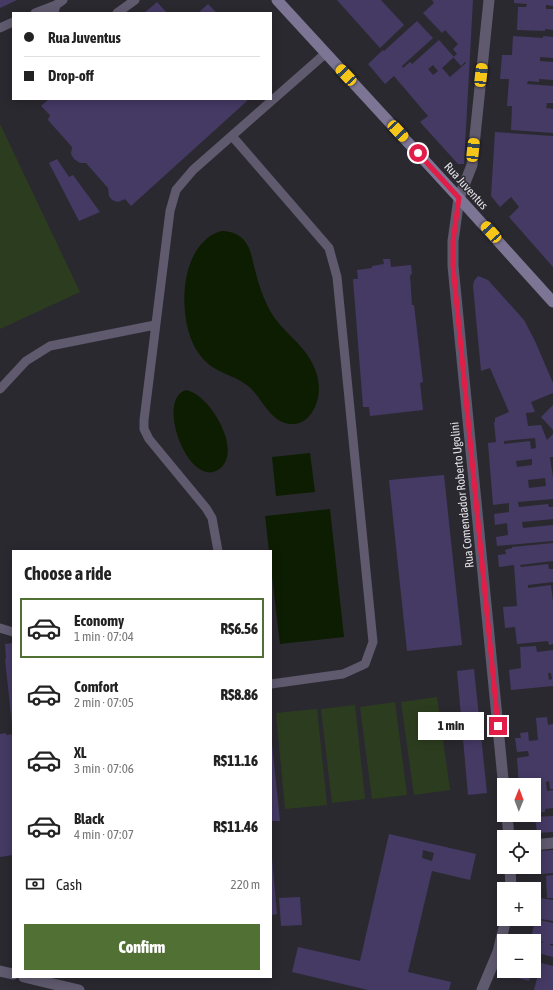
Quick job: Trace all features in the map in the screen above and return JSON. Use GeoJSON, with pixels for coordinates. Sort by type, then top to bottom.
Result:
{"type":"FeatureCollection","features":[{"type":"Feature","properties":{"kind":"main road","name":"Rua Juventus"},"geometry":{"type":"LineString","coordinates":[[278,0],[553,302]]}},
{"type":"Feature","properties":{"kind":"street","name":"Rua Comendador Roberto Ugolini"},"geometry":{"type":"LineString","coordinates":[[489,0],[472,165],[459,198],[453,241],[453,266],[503,778]]}},
{"type":"Feature","properties":{"kind":"street"},"geometry":{"type":"LineString","coordinates":[[541,844],[553,843]]}},
{"type":"Feature","properties":{"kind":"street"},"geometry":{"type":"LineString","coordinates":[[482,990],[498,952],[504,926]]}},
{"type":"Feature","properties":{"kind":"street"},"geometry":{"type":"LineString","coordinates":[[0,971],[12,974]]}},
{"type":"Feature","properties":{"kind":"street"},"geometry":{"type":"LineString","coordinates":[[28,978],[71,989]]}},
{"type":"Feature","properties":{"kind":"lane"},"geometry":{"type":"LineString","coordinates":[[118,12],[135,0]]}},
{"type":"Feature","properties":{"kind":"lane"},"geometry":{"type":"LineString","coordinates":[[38,12],[58,6]]}},
{"type":"Feature","properties":{"kind":"lane"},"geometry":{"type":"LineString","coordinates":[[0,28],[12,22]]}},
{"type":"Feature","properties":{"kind":"lane"},"geometry":{"type":"LineString","coordinates":[[218,550],[212,518],[206,508],[149,439],[144,429],[155,325],[170,211],[176,190],[193,170],[326,53]]}},
{"type":"Feature","properties":{"kind":"lane"},"geometry":{"type":"LineString","coordinates":[[232,136],[329,248],[336,277],[373,642],[365,664],[343,674],[272,684]]}},
{"type":"Feature","properties":{"kind":"lane"},"geometry":{"type":"LineString","coordinates":[[0,389],[26,361],[50,346],[155,325]]}},
{"type":"Feature","properties":{"kind":"lane"},"geometry":{"type":"LineString","coordinates":[[0,628],[12,632]]}},
{"type":"Feature","properties":{"kind":"shaded area"},"geometry":{"type":"Polygon","coordinates":[[[0,124],[80,292],[0,329],[0,124]]]}},
{"type":"Feature","properties":{"kind":"shaded area"},"geometry":{"type":"Polygon","coordinates":[[[221,231],[236,234],[246,242],[250,249],[259,284],[268,307],[279,324],[300,346],[312,362],[318,381],[318,398],[310,416],[302,422],[295,424],[280,421],[268,410],[248,386],[236,378],[217,370],[205,361],[192,342],[184,306],[185,287],[189,268],[196,252],[206,239],[221,231]]]}},
{"type":"Feature","properties":{"kind":"shaded area"},"geometry":{"type":"Polygon","coordinates":[[[186,390],[195,394],[205,402],[221,425],[226,438],[228,451],[225,462],[218,470],[207,472],[196,466],[187,455],[179,440],[175,424],[174,409],[177,397],[186,390]]]}},
{"type":"Feature","properties":{"kind":"shaded area"},"geometry":{"type":"Polygon","coordinates":[[[310,453],[315,492],[276,496],[272,457],[310,453]]]}},
{"type":"Feature","properties":{"kind":"shaded area"},"geometry":{"type":"Polygon","coordinates":[[[330,509],[344,637],[280,644],[272,576],[272,550],[269,550],[265,516],[330,509]]]}},
{"type":"Feature","properties":{"kind":"shaded area"},"geometry":{"type":"Polygon","coordinates":[[[437,697],[450,790],[414,795],[401,702],[437,697]]]}},
{"type":"Feature","properties":{"kind":"shaded area"},"geometry":{"type":"Polygon","coordinates":[[[395,702],[407,795],[372,799],[360,707],[395,702]]]}},
{"type":"Feature","properties":{"kind":"shaded area"},"geometry":{"type":"Polygon","coordinates":[[[355,705],[365,799],[332,803],[321,709],[355,705]]]}},
{"type":"Feature","properties":{"kind":"shaded area"},"geometry":{"type":"Polygon","coordinates":[[[317,709],[327,805],[285,809],[276,713],[317,709]]]}},
{"type":"Feature","properties":{"kind":"building"},"geometry":{"type":"Polygon","coordinates":[[[0,0],[17,0],[0,8],[0,0]]]}},
{"type":"Feature","properties":{"kind":"building"},"geometry":{"type":"Polygon","coordinates":[[[337,0],[381,0],[404,25],[380,48],[337,0]]]}},
{"type":"Feature","properties":{"kind":"building"},"geometry":{"type":"Polygon","coordinates":[[[432,0],[473,0],[464,164],[458,164],[420,122],[428,116],[394,76],[385,84],[368,64],[417,21],[433,38],[402,66],[403,68],[410,62],[412,64],[439,40],[454,57],[457,54],[453,49],[458,44],[445,30],[442,33],[423,13],[434,3],[432,0]],[[453,58],[442,68],[450,77],[466,63],[465,62],[461,66],[453,58]],[[433,65],[428,69],[433,75],[438,71],[433,65]]]}},
{"type":"Feature","properties":{"kind":"building"},"geometry":{"type":"Polygon","coordinates":[[[514,0],[553,0],[553,6],[546,5],[546,9],[553,9],[553,30],[517,30],[518,7],[526,7],[527,4],[514,3],[514,0]]]}},
{"type":"Feature","properties":{"kind":"building"},"geometry":{"type":"Polygon","coordinates":[[[157,2],[166,12],[145,12],[157,2]]]}},
{"type":"Feature","properties":{"kind":"building"},"geometry":{"type":"Polygon","coordinates":[[[208,4],[216,12],[199,12],[208,4]]]}},
{"type":"Feature","properties":{"kind":"building"},"geometry":{"type":"Polygon","coordinates":[[[513,36],[543,38],[543,36],[553,37],[553,58],[540,57],[540,61],[553,62],[553,80],[539,79],[539,82],[528,81],[527,84],[553,86],[553,103],[547,103],[546,108],[553,109],[553,133],[511,130],[512,106],[507,106],[509,79],[500,79],[502,55],[512,55],[513,36]]]}},
{"type":"Feature","properties":{"kind":"building"},"geometry":{"type":"Polygon","coordinates":[[[48,100],[247,101],[131,206],[125,199],[118,202],[112,200],[109,196],[108,188],[86,163],[80,163],[74,159],[71,154],[72,147],[48,120],[50,115],[41,106],[48,100]]]}},
{"type":"Feature","properties":{"kind":"building"},"geometry":{"type":"Polygon","coordinates":[[[495,132],[553,136],[553,267],[509,217],[519,207],[511,197],[500,207],[491,196],[495,132]]]}},
{"type":"Feature","properties":{"kind":"building"},"geometry":{"type":"Polygon","coordinates":[[[57,159],[69,177],[73,175],[100,212],[79,221],[49,163],[57,159]]]}},
{"type":"Feature","properties":{"kind":"building"},"geometry":{"type":"Polygon","coordinates":[[[383,259],[390,259],[391,267],[411,265],[412,274],[410,275],[412,305],[414,305],[423,382],[420,383],[423,410],[370,416],[369,407],[363,407],[353,279],[358,279],[357,270],[372,268],[372,266],[384,264],[383,259]]]}},
{"type":"Feature","properties":{"kind":"building"},"geometry":{"type":"Polygon","coordinates":[[[478,276],[488,280],[524,320],[535,341],[553,383],[553,393],[531,402],[535,412],[526,413],[528,426],[541,425],[547,440],[553,434],[553,457],[550,457],[553,478],[553,499],[518,502],[519,507],[548,504],[549,507],[553,507],[553,519],[522,522],[523,528],[553,525],[553,541],[497,546],[496,537],[508,535],[507,523],[495,525],[494,514],[509,512],[509,503],[493,505],[488,443],[496,442],[495,418],[509,412],[490,368],[481,371],[473,286],[474,281],[478,276]],[[535,438],[504,441],[504,444],[530,441],[531,449],[536,448],[535,438]],[[532,459],[516,461],[517,467],[532,465],[532,459]],[[545,478],[528,480],[529,488],[546,486],[545,478]]]}},
{"type":"Feature","properties":{"kind":"building"},"geometry":{"type":"Polygon","coordinates":[[[553,405],[553,430],[541,417],[553,405]]]}},
{"type":"Feature","properties":{"kind":"building"},"geometry":{"type":"Polygon","coordinates":[[[444,475],[462,645],[407,651],[389,480],[444,475]]]}},
{"type":"Feature","properties":{"kind":"building"},"geometry":{"type":"Polygon","coordinates":[[[553,543],[553,561],[520,565],[521,567],[548,564],[549,569],[553,569],[553,582],[528,585],[528,588],[551,585],[553,602],[553,644],[549,645],[548,641],[517,644],[515,627],[505,628],[503,607],[517,606],[514,565],[499,567],[498,555],[506,554],[505,550],[512,547],[553,543]]]}},
{"type":"Feature","properties":{"kind":"building"},"geometry":{"type":"Polygon","coordinates":[[[12,643],[12,725],[5,659],[5,644],[12,643]]]}},
{"type":"Feature","properties":{"kind":"building"},"geometry":{"type":"Polygon","coordinates":[[[536,646],[537,652],[553,650],[553,686],[511,690],[509,670],[521,668],[520,647],[536,646]],[[548,673],[549,680],[552,679],[551,673],[548,673]]]}},
{"type":"Feature","properties":{"kind":"building"},"geometry":{"type":"Polygon","coordinates":[[[474,669],[487,793],[468,795],[457,671],[474,669]]]}},
{"type":"Feature","properties":{"kind":"building"},"geometry":{"type":"Polygon","coordinates":[[[547,717],[548,725],[553,724],[553,789],[550,789],[549,781],[546,782],[547,791],[553,790],[553,808],[545,809],[545,812],[541,812],[541,778],[518,778],[517,758],[529,756],[528,751],[517,752],[515,738],[521,738],[520,733],[528,732],[529,741],[538,740],[536,718],[547,717]]]}},
{"type":"Feature","properties":{"kind":"building"},"geometry":{"type":"Polygon","coordinates":[[[0,734],[12,734],[12,855],[0,857],[0,734]]]}},
{"type":"Feature","properties":{"kind":"building"},"geometry":{"type":"Polygon","coordinates":[[[272,744],[280,821],[272,821],[272,744]]]}},
{"type":"Feature","properties":{"kind":"building"},"geometry":{"type":"Polygon","coordinates":[[[553,816],[553,832],[541,833],[541,830],[537,830],[536,822],[541,822],[541,817],[553,816]]]}},
{"type":"Feature","properties":{"kind":"building"},"geometry":{"type":"Polygon","coordinates":[[[389,834],[476,854],[470,880],[432,871],[408,972],[451,982],[449,990],[368,990],[292,972],[298,947],[360,961],[389,834]],[[423,850],[422,858],[432,861],[434,853],[423,850]]]}},
{"type":"Feature","properties":{"kind":"building"},"geometry":{"type":"Polygon","coordinates":[[[553,850],[553,873],[541,874],[541,851],[553,850]]]}},
{"type":"Feature","properties":{"kind":"building"},"geometry":{"type":"Polygon","coordinates":[[[272,858],[277,914],[272,915],[272,858]]]}},
{"type":"Feature","properties":{"kind":"building"},"geometry":{"type":"Polygon","coordinates":[[[553,875],[553,898],[547,898],[546,876],[553,875]]]}},
{"type":"Feature","properties":{"kind":"building"},"geometry":{"type":"Polygon","coordinates":[[[300,897],[302,925],[281,926],[279,898],[300,897]]]}},
{"type":"Feature","properties":{"kind":"building"},"geometry":{"type":"Polygon","coordinates":[[[541,898],[553,900],[553,921],[541,919],[541,898]]]}},
{"type":"Feature","properties":{"kind":"building"},"geometry":{"type":"Polygon","coordinates":[[[541,920],[553,923],[553,944],[550,945],[553,946],[553,957],[541,954],[541,943],[543,942],[541,942],[541,934],[532,934],[534,926],[541,926],[541,920]]]}},
{"type":"Feature","properties":{"kind":"building"},"geometry":{"type":"Polygon","coordinates":[[[541,963],[553,966],[553,990],[534,990],[537,978],[541,978],[541,963]]]}},
{"type":"Feature","properties":{"kind":"building"},"geometry":{"type":"Polygon","coordinates":[[[518,978],[530,978],[529,981],[518,978]]]}},
{"type":"Feature","properties":{"kind":"route"},"geometry":{"type":"LineString","coordinates":[[418,153],[459,198],[453,241],[453,266],[498,726]]}}]}
